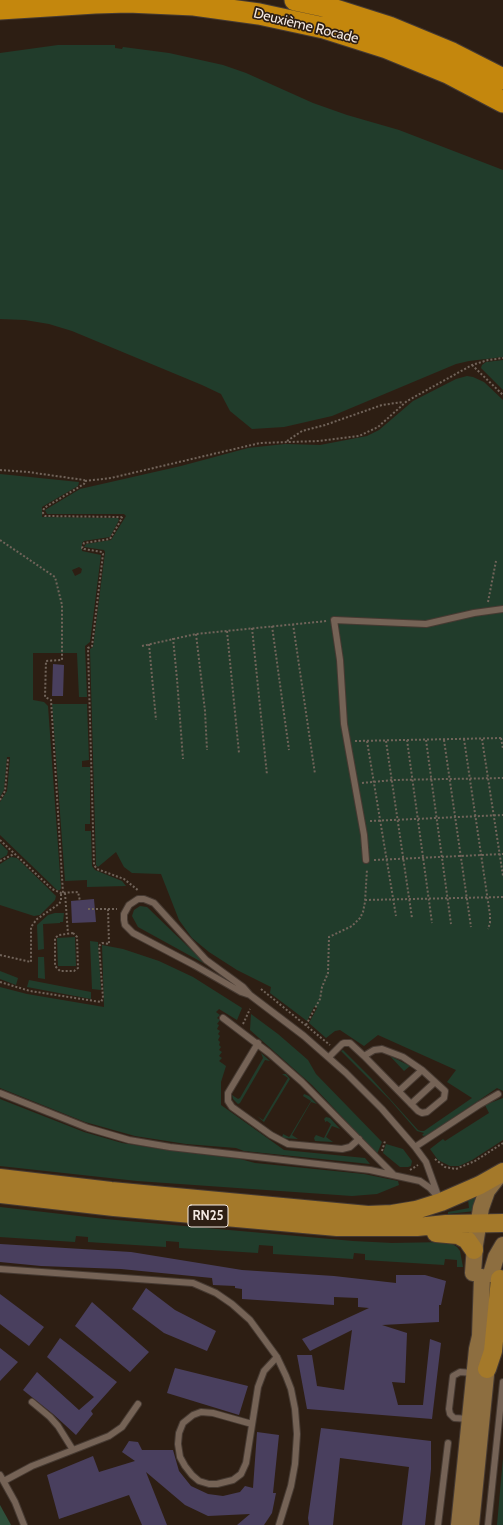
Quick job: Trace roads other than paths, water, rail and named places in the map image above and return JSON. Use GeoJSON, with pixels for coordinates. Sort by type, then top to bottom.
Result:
{"type":"FeatureCollection","features":[{"type":"Feature","properties":{"kind":"highway","name":"Deuxième Rocade"},"geometry":{"type":"LineString","coordinates":[[295,0],[342,12],[388,27],[452,53],[503,79]]}},
{"type":"Feature","properties":{"kind":"highway","name":"Deuxième Rocade"},"geometry":{"type":"LineString","coordinates":[[0,9],[135,2],[194,5],[260,14],[324,28],[387,48],[448,73],[503,102]]}},
{"type":"Feature","properties":{"kind":"main road","name":"RN25"},"geometry":{"type":"LineString","coordinates":[[0,1178],[112,1191],[368,1215],[392,1214],[416,1210],[441,1202],[502,1175]]}},
{"type":"Feature","properties":{"kind":"main road"},"geometry":{"type":"LineString","coordinates":[[459,1525],[470,1419],[481,1371],[493,1351],[488,1275],[488,1191],[502,1175]]}},
{"type":"Feature","properties":{"kind":"main road","name":"RN25"},"geometry":{"type":"LineString","coordinates":[[0,1194],[114,1207],[338,1227],[417,1227],[489,1220]]}},
{"type":"Feature","properties":{"kind":"main road"},"geometry":{"type":"LineString","coordinates":[[474,1250],[489,1220]]}},
{"type":"Feature","properties":{"kind":"main road"},"geometry":{"type":"LineString","coordinates":[[417,1227],[431,1232],[458,1235],[467,1240],[488,1275]]}},
{"type":"Feature","properties":{"kind":"main road"},"geometry":{"type":"LineString","coordinates":[[471,1525],[481,1371],[474,1336],[488,1275],[503,1245]]}},
{"type":"Feature","properties":{"kind":"lane"},"geometry":{"type":"LineString","coordinates":[[366,860],[361,821],[344,724],[339,652],[334,620],[426,624],[503,609]]}},
{"type":"Feature","properties":{"kind":"lane"},"geometry":{"type":"LineString","coordinates":[[250,995],[241,992],[133,933],[125,925],[124,914],[126,909],[133,901],[144,899],[154,903],[206,960],[279,1016],[329,1057],[364,1091],[415,1147],[426,1162],[441,1202]]}},
{"type":"Feature","properties":{"kind":"lane"},"geometry":{"type":"LineString","coordinates":[[223,1018],[258,1044],[302,1082],[393,1174]]}},
{"type":"Feature","properties":{"kind":"lane"},"geometry":{"type":"LineString","coordinates":[[329,1057],[342,1044],[347,1043],[364,1056],[420,1113],[425,1113],[444,1098],[445,1091],[422,1070],[403,1057],[382,1049],[374,1050],[364,1056]]}},
{"type":"Feature","properties":{"kind":"lane"},"geometry":{"type":"LineString","coordinates":[[258,1044],[228,1093],[228,1101],[232,1107],[271,1135],[288,1144],[342,1149],[350,1147],[359,1139]]}},
{"type":"Feature","properties":{"kind":"lane"},"geometry":{"type":"LineString","coordinates":[[399,1091],[422,1070]]}},
{"type":"Feature","properties":{"kind":"lane"},"geometry":{"type":"LineString","coordinates":[[411,1104],[435,1082]]}},
{"type":"Feature","properties":{"kind":"lane"},"geometry":{"type":"LineString","coordinates":[[0,1093],[81,1126],[129,1140],[170,1147],[252,1157],[347,1166],[393,1174],[420,1181],[430,1188],[441,1202]]}},
{"type":"Feature","properties":{"kind":"lane"},"geometry":{"type":"LineString","coordinates":[[415,1147],[498,1094]]}},
{"type":"Feature","properties":{"kind":"lane"},"geometry":{"type":"LineString","coordinates":[[0,1269],[193,1283],[216,1293],[232,1304],[250,1320],[277,1358],[291,1389],[295,1409],[297,1434],[295,1464],[291,1486],[280,1525]]}},
{"type":"Feature","properties":{"kind":"lane"},"geometry":{"type":"LineString","coordinates":[[252,1424],[213,1413],[201,1412],[193,1415],[183,1423],[179,1433],[178,1444],[180,1457],[192,1475],[199,1481],[217,1484],[233,1480],[241,1474],[244,1469],[261,1377],[268,1366],[277,1358]]}},
{"type":"Feature","properties":{"kind":"lane"},"geometry":{"type":"LineString","coordinates":[[470,1419],[454,1418],[450,1414],[449,1408],[452,1378],[457,1372],[481,1371]]}},
{"type":"Feature","properties":{"kind":"lane"},"geometry":{"type":"LineString","coordinates":[[488,1525],[503,1382]]}},
{"type":"Feature","properties":{"kind":"lane"},"geometry":{"type":"LineString","coordinates":[[32,1402],[58,1426],[73,1450]]}},
{"type":"Feature","properties":{"kind":"lane"},"geometry":{"type":"LineString","coordinates":[[4,1481],[32,1466],[109,1436],[122,1427],[138,1404]]}},
{"type":"Feature","properties":{"kind":"lane"},"geometry":{"type":"LineString","coordinates":[[438,1525],[448,1443]]}},
{"type":"Feature","properties":{"kind":"lane"},"geometry":{"type":"LineString","coordinates":[[0,1475],[15,1502],[24,1525]]}}]}
